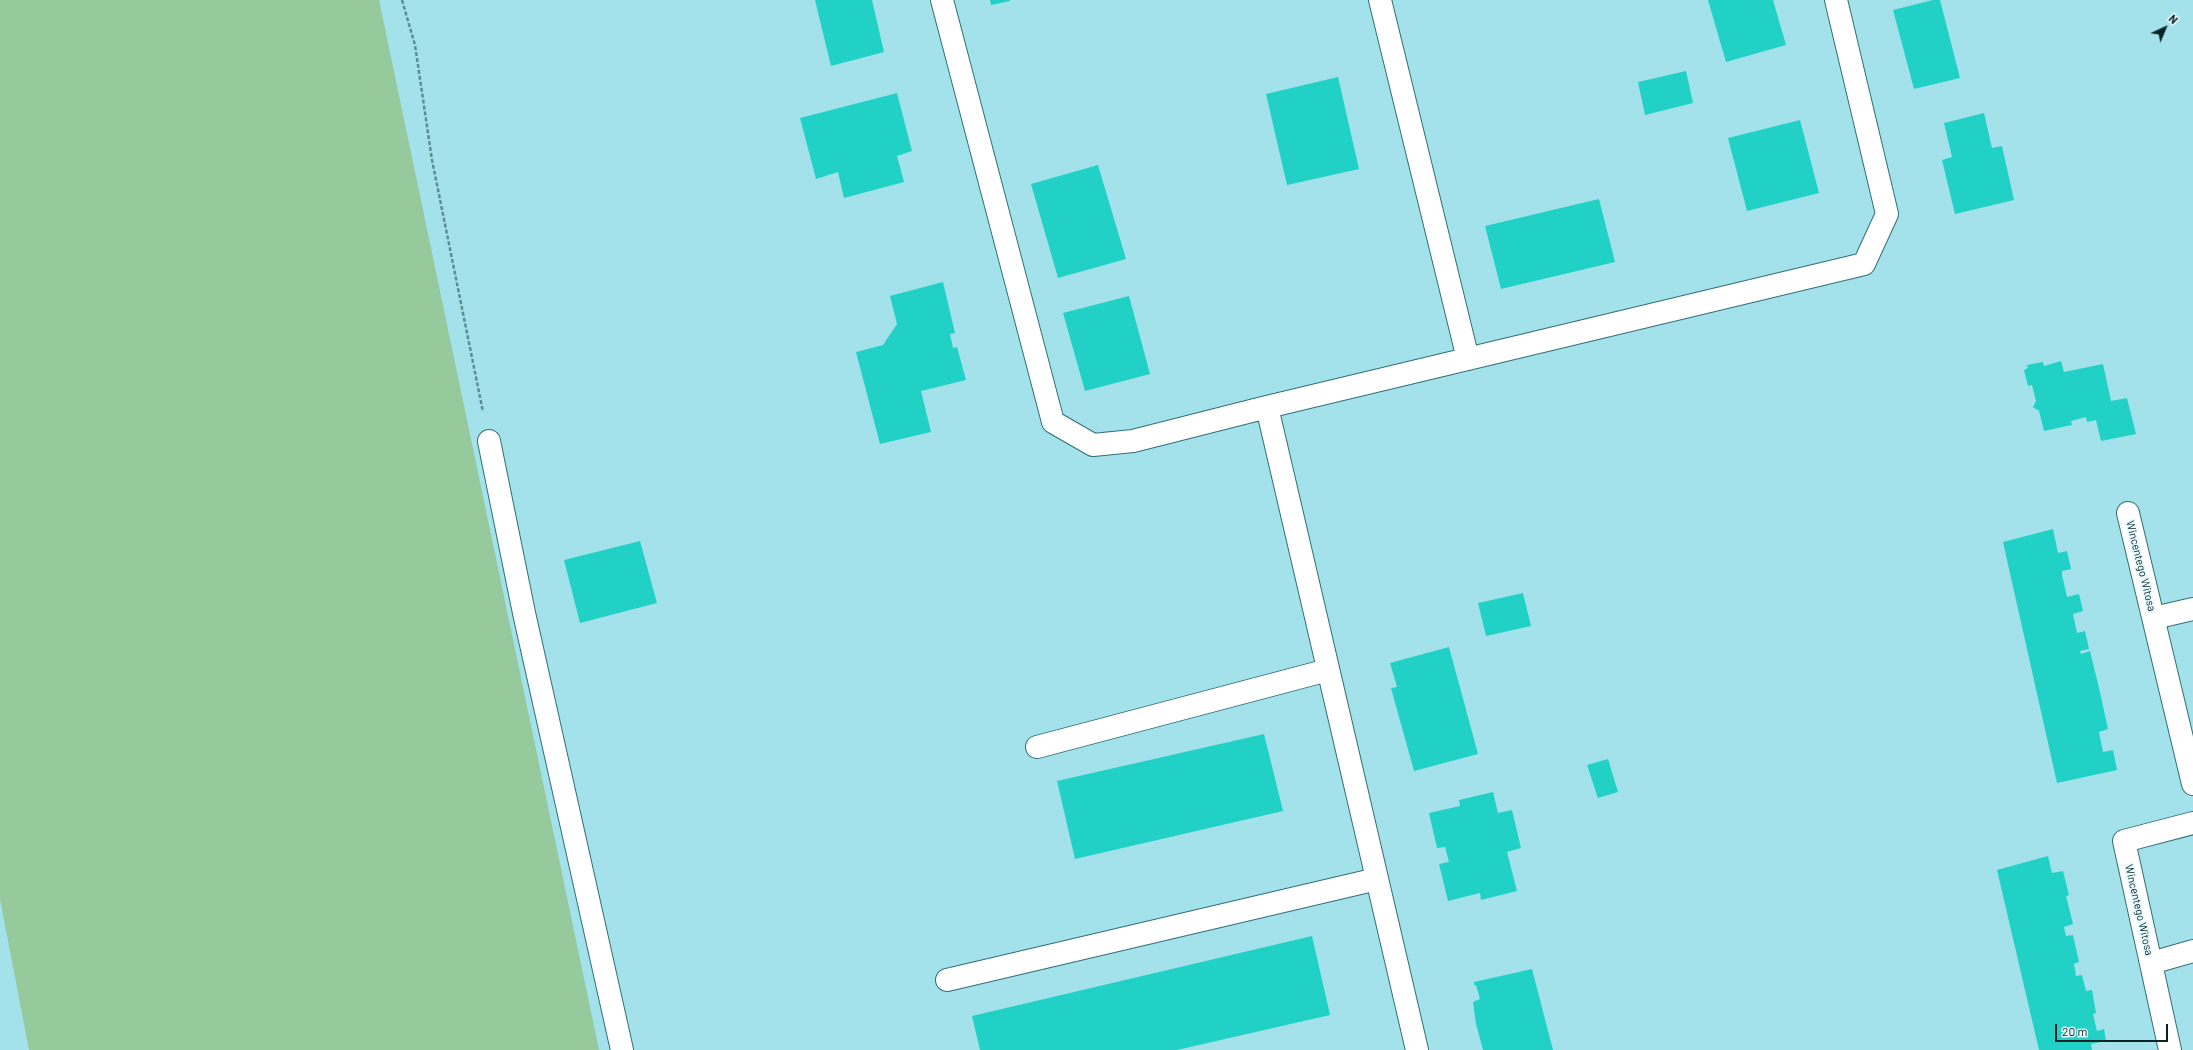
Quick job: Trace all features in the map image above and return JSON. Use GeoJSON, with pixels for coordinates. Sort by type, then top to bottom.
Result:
{"type":"FeatureCollection","features":[{"type":"Feature","properties":{"kind":"street"},"geometry":{"type":"LineString","coordinates":[[942,0],[1053,422],[1093,445],[1134,441],[1267,407],[1864,264],[1887,214],[1836,0]]}},
{"type":"Feature","properties":{"kind":"street"},"geometry":{"type":"LineString","coordinates":[[1380,0],[1468,359]]}},
{"type":"Feature","properties":{"kind":"street"},"geometry":{"type":"LineString","coordinates":[[1267,407],[1416,1050]]}},
{"type":"Feature","properties":{"kind":"street"},"geometry":{"type":"LineString","coordinates":[[489,441],[524,612],[622,1050]]}},
{"type":"Feature","properties":{"kind":"street","name":"Wincentego Witosa"},"geometry":{"type":"LineString","coordinates":[[2128,513],[2193,784]]}},
{"type":"Feature","properties":{"kind":"street","name":"Wincentego Witosa"},"geometry":{"type":"LineString","coordinates":[[2154,618],[2193,609]]}},
{"type":"Feature","properties":{"kind":"street"},"geometry":{"type":"LineString","coordinates":[[1037,747],[1328,670]]}},
{"type":"Feature","properties":{"kind":"street","name":"Wincentego Witosa"},"geometry":{"type":"LineString","coordinates":[[2170,1050],[2124,841],[2193,823]]}},
{"type":"Feature","properties":{"kind":"street"},"geometry":{"type":"LineString","coordinates":[[947,980],[1377,879]]}},
{"type":"Feature","properties":{"kind":"street"},"geometry":{"type":"LineString","coordinates":[[2151,963],[2193,951]]}},
{"type":"Feature","properties":{"kind":"path"},"geometry":{"type":"LineString","coordinates":[[402,0],[415,45],[432,160],[489,441]]}},
{"type":"Feature","properties":{"kind":"green space"},"geometry":{"type":"Polygon","coordinates":[[[0,0],[379,0],[599,1050],[29,1050],[0,899],[0,0]]]}},
{"type":"Feature","properties":{"kind":"building"},"geometry":{"type":"Polygon","coordinates":[[[815,0],[872,0],[884,52],[831,66],[815,0]]]}},
{"type":"Feature","properties":{"kind":"building"},"geometry":{"type":"Polygon","coordinates":[[[990,0],[1010,0],[1010,1],[991,5],[990,0]]]}},
{"type":"Feature","properties":{"kind":"building"},"geometry":{"type":"Polygon","coordinates":[[[1708,0],[1773,0],[1786,45],[1726,62],[1708,0]]]}},
{"type":"Feature","properties":{"kind":"building"},"geometry":{"type":"Polygon","coordinates":[[[1933,0],[1940,0],[1960,78],[1914,89],[1893,10],[1933,0]]]}},
{"type":"Feature","properties":{"kind":"building"},"geometry":{"type":"Polygon","coordinates":[[[1686,71],[1693,103],[1645,115],[1638,82],[1686,71]]]}},
{"type":"Feature","properties":{"kind":"building"},"geometry":{"type":"Polygon","coordinates":[[[1338,77],[1359,169],[1287,185],[1266,94],[1338,77]]]}},
{"type":"Feature","properties":{"kind":"building"},"geometry":{"type":"Polygon","coordinates":[[[897,93],[912,151],[897,156],[904,182],[844,198],[838,172],[816,179],[800,118],[897,93]]]}},
{"type":"Feature","properties":{"kind":"building"},"geometry":{"type":"Polygon","coordinates":[[[1984,113],[1992,148],[2002,146],[2014,200],[1955,214],[1942,160],[1952,157],[1944,123],[1984,113]]]}},
{"type":"Feature","properties":{"kind":"building"},"geometry":{"type":"Polygon","coordinates":[[[1800,120],[1819,193],[1747,211],[1728,138],[1800,120]]]}},
{"type":"Feature","properties":{"kind":"building"},"geometry":{"type":"Polygon","coordinates":[[[1098,165],[1126,259],[1058,278],[1031,184],[1098,165]]]}},
{"type":"Feature","properties":{"kind":"building"},"geometry":{"type":"Polygon","coordinates":[[[1599,199],[1615,262],[1501,289],[1485,226],[1599,199]]]}},
{"type":"Feature","properties":{"kind":"building"},"geometry":{"type":"Polygon","coordinates":[[[943,282],[955,333],[950,334],[953,348],[957,347],[966,380],[921,391],[931,432],[880,444],[856,352],[883,345],[897,324],[890,296],[943,282]]]}},
{"type":"Feature","properties":{"kind":"building"},"geometry":{"type":"Polygon","coordinates":[[[1129,296],[1150,374],[1085,391],[1063,313],[1129,296]]]}},
{"type":"Feature","properties":{"kind":"building"},"geometry":{"type":"Polygon","coordinates":[[[2061,361],[2064,372],[2103,364],[2111,401],[2127,398],[2136,434],[2101,441],[2096,420],[2087,422],[2086,417],[2071,421],[2072,425],[2044,431],[2039,411],[2033,407],[2036,401],[2032,385],[2028,386],[2024,370],[2028,368],[2027,365],[2043,362],[2044,366],[2061,361]]]}},
{"type":"Feature","properties":{"kind":"building"},"geometry":{"type":"Polygon","coordinates":[[[2053,529],[2058,553],[2067,551],[2071,569],[2062,571],[2067,597],[2079,594],[2083,611],[2073,614],[2077,633],[2085,631],[2089,649],[2080,651],[2081,654],[2090,651],[2108,729],[2099,732],[2103,752],[2113,750],[2117,770],[2057,783],[2003,542],[2053,529]]]}},
{"type":"Feature","properties":{"kind":"building"},"geometry":{"type":"Polygon","coordinates":[[[640,541],[657,603],[580,623],[564,560],[640,541]]]}},
{"type":"Feature","properties":{"kind":"building"},"geometry":{"type":"Polygon","coordinates":[[[1523,593],[1531,626],[1486,636],[1478,603],[1523,593]]]}},
{"type":"Feature","properties":{"kind":"building"},"geometry":{"type":"Polygon","coordinates":[[[1449,647],[1478,754],[1414,771],[1391,688],[1397,687],[1390,663],[1449,647]]]}},
{"type":"Feature","properties":{"kind":"building"},"geometry":{"type":"Polygon","coordinates":[[[1264,734],[1283,811],[1075,859],[1057,781],[1264,734]]]}},
{"type":"Feature","properties":{"kind":"building"},"geometry":{"type":"Polygon","coordinates":[[[1608,759],[1618,792],[1598,798],[1587,765],[1608,759]]]}},
{"type":"Feature","properties":{"kind":"building"},"geometry":{"type":"Polygon","coordinates":[[[1493,792],[1498,813],[1512,810],[1521,848],[1507,852],[1517,891],[1481,900],[1480,893],[1448,901],[1439,864],[1449,862],[1445,847],[1437,848],[1429,813],[1460,806],[1459,800],[1493,792]]]}},
{"type":"Feature","properties":{"kind":"building"},"geometry":{"type":"Polygon","coordinates":[[[2048,856],[2052,873],[2063,871],[2069,895],[2066,896],[2073,924],[2064,927],[2066,936],[2073,935],[2079,962],[2074,964],[2076,976],[2082,975],[2086,991],[2092,990],[2096,1013],[2093,1014],[2097,1031],[2104,1029],[2106,1041],[2091,1044],[2092,1050],[2039,1050],[1997,870],[2048,856]]]}},
{"type":"Feature","properties":{"kind":"building"},"geometry":{"type":"Polygon","coordinates":[[[1312,936],[1330,1015],[1177,1050],[980,1050],[972,1016],[1312,936]]]}},
{"type":"Feature","properties":{"kind":"building"},"geometry":{"type":"Polygon","coordinates":[[[1532,969],[1553,1050],[1483,1050],[1476,1024],[1473,1002],[1480,999],[1474,982],[1532,969]]]}}]}
